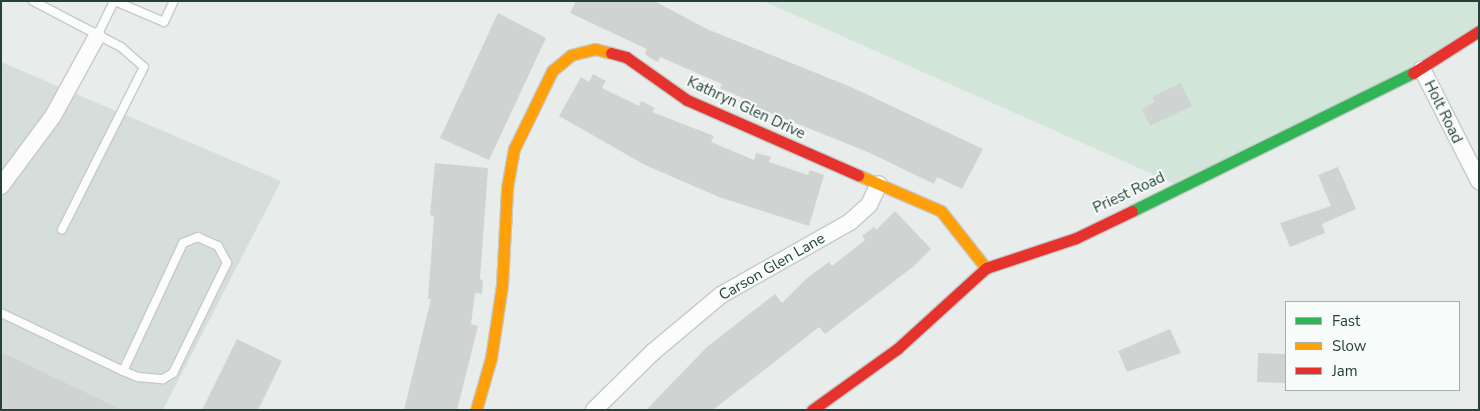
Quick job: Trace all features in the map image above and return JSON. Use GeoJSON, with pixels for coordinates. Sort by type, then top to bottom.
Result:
{"type":"FeatureCollection","features":[{"type":"Feature","properties":{"kind":"street","name":"Priest Road"},"geometry":{"type":"LineString","coordinates":[[812,410],[881,361],[986,268],[1076,238],[1422,70],[1479,31]]}},
{"type":"Feature","properties":{"kind":"street"},"geometry":{"type":"LineString","coordinates":[[1,186],[53,116],[97,36]]}},
{"type":"Feature","properties":{"kind":"street","name":"Kathryn Glen Drive"},"geometry":{"type":"LineString","coordinates":[[476,410],[491,358],[502,285],[507,188],[514,149],[552,71],[571,55],[595,49],[626,57],[687,100],[941,211],[986,268]]}},
{"type":"Feature","properties":{"kind":"street","name":"Holt Road"},"geometry":{"type":"LineString","coordinates":[[1422,70],[1479,181]]}},
{"type":"Feature","properties":{"kind":"street","name":"Carson Glen Lane"},"geometry":{"type":"LineString","coordinates":[[594,410],[653,352],[721,296],[850,222],[869,205],[879,184]]}},
{"type":"Feature","properties":{"kind":"lane"},"geometry":{"type":"LineString","coordinates":[[33,1],[121,47],[144,67],[62,229]]}},
{"type":"Feature","properties":{"kind":"lane"},"geometry":{"type":"LineString","coordinates":[[97,36],[115,1],[164,22],[174,1]]}},
{"type":"Feature","properties":{"kind":"lane"},"geometry":{"type":"LineString","coordinates":[[1,313],[123,371],[156,380],[173,373],[227,263],[218,246],[198,237],[183,243],[123,371]]}},
{"type":"Feature","properties":{"kind":"shaded area"},"geometry":{"type":"Polygon","coordinates":[[[1,62],[281,181],[163,410],[1,410],[1,62]]]}},
{"type":"Feature","properties":{"kind":"green space"},"geometry":{"type":"Polygon","coordinates":[[[763,1],[1479,1],[1479,30],[1188,190],[763,1]]]}},
{"type":"Feature","properties":{"kind":"building"},"geometry":{"type":"Polygon","coordinates":[[[576,1],[654,1],[707,29],[851,87],[983,149],[962,189],[937,177],[934,184],[870,153],[753,106],[754,103],[720,88],[722,84],[660,57],[658,62],[652,59],[645,54],[647,49],[570,13],[576,1]]]}},
{"type":"Feature","properties":{"kind":"building"},"geometry":{"type":"Polygon","coordinates":[[[498,13],[546,38],[489,160],[440,138],[498,13]]]}},
{"type":"Feature","properties":{"kind":"building"},"geometry":{"type":"Polygon","coordinates":[[[593,74],[606,81],[602,88],[639,106],[641,101],[655,108],[652,112],[714,136],[711,142],[754,160],[756,153],[771,157],[769,162],[808,175],[810,170],[824,175],[809,226],[719,197],[645,165],[559,116],[581,77],[589,82],[593,74]]]}},
{"type":"Feature","properties":{"kind":"building"},"geometry":{"type":"Polygon","coordinates":[[[1181,83],[1192,106],[1150,126],[1142,109],[1155,102],[1152,97],[1181,83]]]}},
{"type":"Feature","properties":{"kind":"building"},"geometry":{"type":"Polygon","coordinates":[[[435,163],[488,168],[480,279],[483,280],[482,294],[475,293],[471,324],[478,326],[457,410],[404,410],[431,299],[428,299],[434,216],[430,215],[435,163]]]}},
{"type":"Feature","properties":{"kind":"building"},"geometry":{"type":"Polygon","coordinates":[[[1338,167],[1356,209],[1322,224],[1325,233],[1290,247],[1280,223],[1331,206],[1318,175],[1338,167]]]}},
{"type":"Feature","properties":{"kind":"building"},"geometry":{"type":"Polygon","coordinates":[[[895,211],[931,249],[914,266],[825,334],[819,327],[713,410],[646,410],[708,346],[775,294],[782,303],[807,278],[829,262],[832,266],[865,240],[862,236],[874,227],[876,230],[895,211]]]}},
{"type":"Feature","properties":{"kind":"building"},"geometry":{"type":"Polygon","coordinates":[[[1170,329],[1181,353],[1127,372],[1118,351],[1170,329]]]}},
{"type":"Feature","properties":{"kind":"building"},"geometry":{"type":"Polygon","coordinates":[[[237,339],[282,361],[258,410],[202,410],[237,339]]]}},
{"type":"Feature","properties":{"kind":"building"},"geometry":{"type":"Polygon","coordinates":[[[1,352],[122,410],[1,410],[1,352]]]}},
{"type":"Feature","properties":{"kind":"building"},"geometry":{"type":"Polygon","coordinates":[[[1258,353],[1285,354],[1285,383],[1257,382],[1258,353]]]}},
{"type":"Feature","properties":{"kind":"traffic: fast"},"geometry":{"type":"LineString","coordinates":[[1132,211],[1413,73]]}},
{"type":"Feature","properties":{"kind":"traffic: slow"},"geometry":{"type":"LineString","coordinates":[[476,410],[491,358],[502,285],[507,188],[514,149],[552,71],[571,55],[595,49],[611,53]]}},
{"type":"Feature","properties":{"kind":"traffic: slow"},"geometry":{"type":"LineString","coordinates":[[858,175],[941,211],[986,268]]}},
{"type":"Feature","properties":{"kind":"traffic: jam"},"geometry":{"type":"LineString","coordinates":[[1413,73],[1479,31]]}},
{"type":"Feature","properties":{"kind":"traffic: jam"},"geometry":{"type":"LineString","coordinates":[[611,53],[626,57],[687,100],[858,175]]}},
{"type":"Feature","properties":{"kind":"traffic: jam"},"geometry":{"type":"LineString","coordinates":[[812,410],[897,349],[986,268],[1076,238],[1132,211]]}}]}
